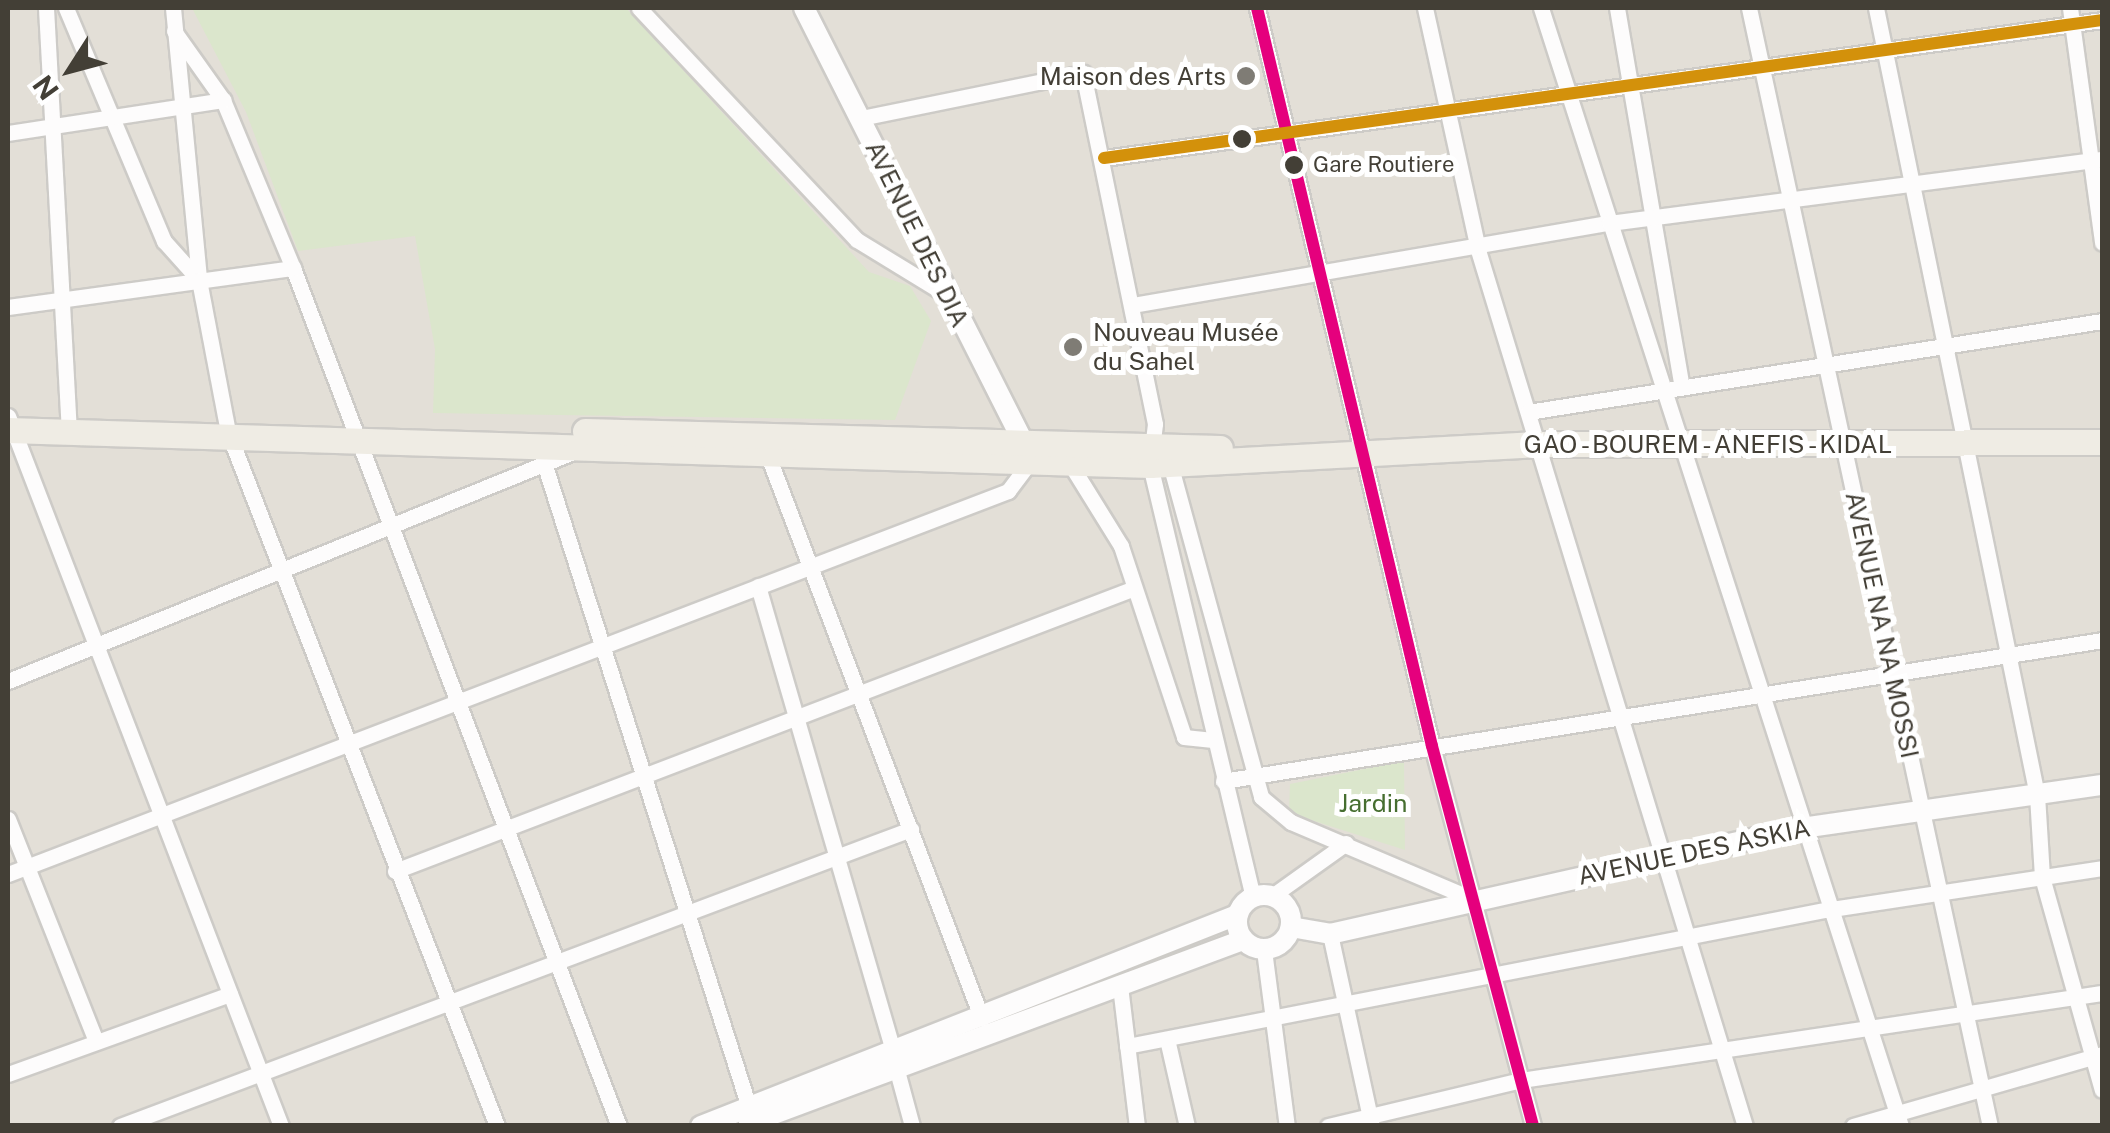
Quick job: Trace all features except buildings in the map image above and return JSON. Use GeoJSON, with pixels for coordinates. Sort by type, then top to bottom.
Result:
{"type":"FeatureCollection","features":[{"type":"Feature","properties":{"kind":"main road"},"geometry":{"type":"LineString","coordinates":[[9,425],[70,432],[228,432],[795,454],[1157,449]]}},
{"type":"Feature","properties":{"kind":"main road"},"geometry":{"type":"LineString","coordinates":[[351,438],[563,430],[1029,450],[1069,462],[1157,449]]}},
{"type":"Feature","properties":{"kind":"main road","name":"GAO - BOUREM - ANEFIS - KIDAL"},"geometry":{"type":"LineString","coordinates":[[1157,449],[1314,455],[1538,444],[2102,442]]}},
{"type":"Feature","properties":{"kind":"street"},"geometry":{"type":"LineString","coordinates":[[46,8],[70,432]]}},
{"type":"Feature","properties":{"kind":"street"},"geometry":{"type":"LineString","coordinates":[[66,8],[164,241],[200,280]]}},
{"type":"Feature","properties":{"kind":"street"},"geometry":{"type":"LineString","coordinates":[[172,8],[179,112],[200,280],[228,432],[445,1001],[497,1126]]}},
{"type":"Feature","properties":{"kind":"street"},"geometry":{"type":"LineString","coordinates":[[640,8],[858,240],[942,292]]}},
{"type":"Feature","properties":{"kind":"street","name":"AVENUE DES DIA"},"geometry":{"type":"LineString","coordinates":[[804,8],[861,118],[942,292],[1029,450]]}},
{"type":"Feature","properties":{"kind":"street"},"geometry":{"type":"LineString","coordinates":[[1257,8],[1432,746],[1533,1126]]}},
{"type":"Feature","properties":{"kind":"street"},"geometry":{"type":"LineString","coordinates":[[1425,8],[1441,105],[1478,250],[1619,714],[1682,938],[1745,1126]]}},
{"type":"Feature","properties":{"kind":"street"},"geometry":{"type":"LineString","coordinates":[[1541,8],[1658,386],[1763,696],[1825,910],[1899,1120]]}},
{"type":"Feature","properties":{"kind":"street"},"geometry":{"type":"LineString","coordinates":[[1618,8],[1649,224],[1681,382]]}},
{"type":"Feature","properties":{"kind":"street","name":"AVENUE NA NA MOSSI"},"geometry":{"type":"LineString","coordinates":[[1749,8],[1990,1126]]}},
{"type":"Feature","properties":{"kind":"street"},"geometry":{"type":"LineString","coordinates":[[1876,8],[2037,795],[2042,877],[2068,994],[2097,1056],[2102,1090]]}},
{"type":"Feature","properties":{"kind":"street"},"geometry":{"type":"LineString","coordinates":[[1104,158],[1285,133],[1441,105],[1568,93],[1885,50],[2072,16],[2102,20]]}},
{"type":"Feature","properties":{"kind":"street"},"geometry":{"type":"LineString","coordinates":[[2072,16],[2097,160],[2102,243]]}},
{"type":"Feature","properties":{"kind":"street"},"geometry":{"type":"LineString","coordinates":[[174,31],[224,100],[293,268],[351,438],[619,1126]]}},
{"type":"Feature","properties":{"kind":"street"},"geometry":{"type":"LineString","coordinates":[[861,118],[1084,73],[1104,158],[1222,781],[1263,896],[1291,927],[1264,950]]}},
{"type":"Feature","properties":{"kind":"street"},"geometry":{"type":"LineString","coordinates":[[8,133],[179,112],[224,100]]}},
{"type":"Feature","properties":{"kind":"street"},"geometry":{"type":"LineString","coordinates":[[1132,305],[1478,250],[1609,223],[1649,224],[2097,160]]}},
{"type":"Feature","properties":{"kind":"street"},"geometry":{"type":"LineString","coordinates":[[8,307],[293,268]]}},
{"type":"Feature","properties":{"kind":"street"},"geometry":{"type":"LineString","coordinates":[[1528,412],[1681,382],[2102,321]]}},
{"type":"Feature","properties":{"kind":"street"},"geometry":{"type":"LineString","coordinates":[[9,425],[93,649],[282,1126]]}},
{"type":"Feature","properties":{"kind":"street"},"geometry":{"type":"LineString","coordinates":[[8,680],[390,533],[546,469],[583,447]]}},
{"type":"Feature","properties":{"kind":"street"},"geometry":{"type":"LineString","coordinates":[[1157,449],[1249,779],[1274,811],[1472,898]]}},
{"type":"Feature","properties":{"kind":"street"},"geometry":{"type":"LineString","coordinates":[[8,874],[1008,490],[1029,450]]}},
{"type":"Feature","properties":{"kind":"street"},"geometry":{"type":"LineString","coordinates":[[767,453],[982,1019]]}},
{"type":"Feature","properties":{"kind":"street"},"geometry":{"type":"LineString","coordinates":[[1069,462],[1109,522],[1184,737],[1213,740]]}},
{"type":"Feature","properties":{"kind":"street"},"geometry":{"type":"LineString","coordinates":[[546,469],[750,1120]]}},
{"type":"Feature","properties":{"kind":"street"},"geometry":{"type":"LineString","coordinates":[[758,586],[800,711],[912,1126]]}},
{"type":"Feature","properties":{"kind":"street"},"geometry":{"type":"LineString","coordinates":[[395,871],[800,711],[859,694],[1132,590]]}},
{"type":"Feature","properties":{"kind":"street"},"geometry":{"type":"LineString","coordinates":[[1222,781],[1619,714],[1763,696],[2102,640]]}},
{"type":"Feature","properties":{"kind":"street","name":"AVENUE DES ASKIA"},"geometry":{"type":"LineString","coordinates":[[1291,927],[1330,934],[1472,898],[1802,828],[2102,785]]}},
{"type":"Feature","properties":{"kind":"street"},"geometry":{"type":"LineString","coordinates":[[8,820],[96,1040]]}},
{"type":"Feature","properties":{"kind":"street"},"geometry":{"type":"LineString","coordinates":[[120,1126],[684,910],[911,828]]}},
{"type":"Feature","properties":{"kind":"street"},"geometry":{"type":"LineString","coordinates":[[701,1126],[750,1120],[982,1019],[1237,915],[1346,844]]}},
{"type":"Feature","properties":{"kind":"street"},"geometry":{"type":"LineString","coordinates":[[1127,1046],[1269,1023],[1825,910],[2102,868]]}},
{"type":"Feature","properties":{"kind":"street"},"geometry":{"type":"LineString","coordinates":[[1237,915],[1243,940]]}},
{"type":"Feature","properties":{"kind":"street"},"geometry":{"type":"LineString","coordinates":[[1330,934],[1371,1120]]}},
{"type":"Feature","properties":{"kind":"street"},"geometry":{"type":"LineString","coordinates":[[894,1060],[1120,986],[1243,940],[1264,950]]}},
{"type":"Feature","properties":{"kind":"street"},"geometry":{"type":"LineString","coordinates":[[1264,950],[1269,1023],[1286,1126]]}},
{"type":"Feature","properties":{"kind":"street"},"geometry":{"type":"LineString","coordinates":[[1120,986],[1137,1126]]}},
{"type":"Feature","properties":{"kind":"street"},"geometry":{"type":"LineString","coordinates":[[1328,1126],[1371,1120],[1521,1080],[2068,994],[2102,993]]}},
{"type":"Feature","properties":{"kind":"street"},"geometry":{"type":"LineString","coordinates":[[8,1074],[230,994]]}},
{"type":"Feature","properties":{"kind":"street"},"geometry":{"type":"LineString","coordinates":[[1167,1039],[1186,1126]]}},
{"type":"Feature","properties":{"kind":"street"},"geometry":{"type":"LineString","coordinates":[[1853,1126],[1899,1120],[1982,1086],[2097,1056]]}},
{"type":"Feature","properties":{"kind":"shaded area"},"geometry":{"type":"Polygon","coordinates":[[[8,8],[2102,8],[2102,1125],[8,1125],[8,8]]]}},
{"type":"Feature","properties":{"kind":"green space"},"geometry":{"type":"Polygon","coordinates":[[[192,8],[626,8],[869,272],[910,286],[931,321],[895,420],[433,413],[435,349],[415,236],[298,251],[246,112],[192,8]]]}},
{"type":"Feature","properties":{"kind":"green space","name":"Jardin"},"geometry":{"type":"Polygon","coordinates":[[[1404,761],[1405,850],[1289,813],[1290,784],[1404,761]]]}},
{"type":"Feature","properties":{"kind":"transit line"},"geometry":{"type":"LineString","coordinates":[[1257,8],[1432,746],[1533,1126]]}},
{"type":"Feature","properties":{"kind":"transit line"},"geometry":{"type":"LineString","coordinates":[[1104,158],[2102,20]]}},
{"type":"Feature","properties":{"kind":"place","name":"Maison des Arts"},"geometry":{"type":"Point","coordinates":[1246,76]}},
{"type":"Feature","properties":{"kind":"place","name":"Gare Routiere"},"geometry":{"type":"Point","coordinates":[1294,165]}},
{"type":"Feature","properties":{"kind":"place","name":"Nouveau Musée du Sahel"},"geometry":{"type":"Point","coordinates":[1073,347]}}]}
